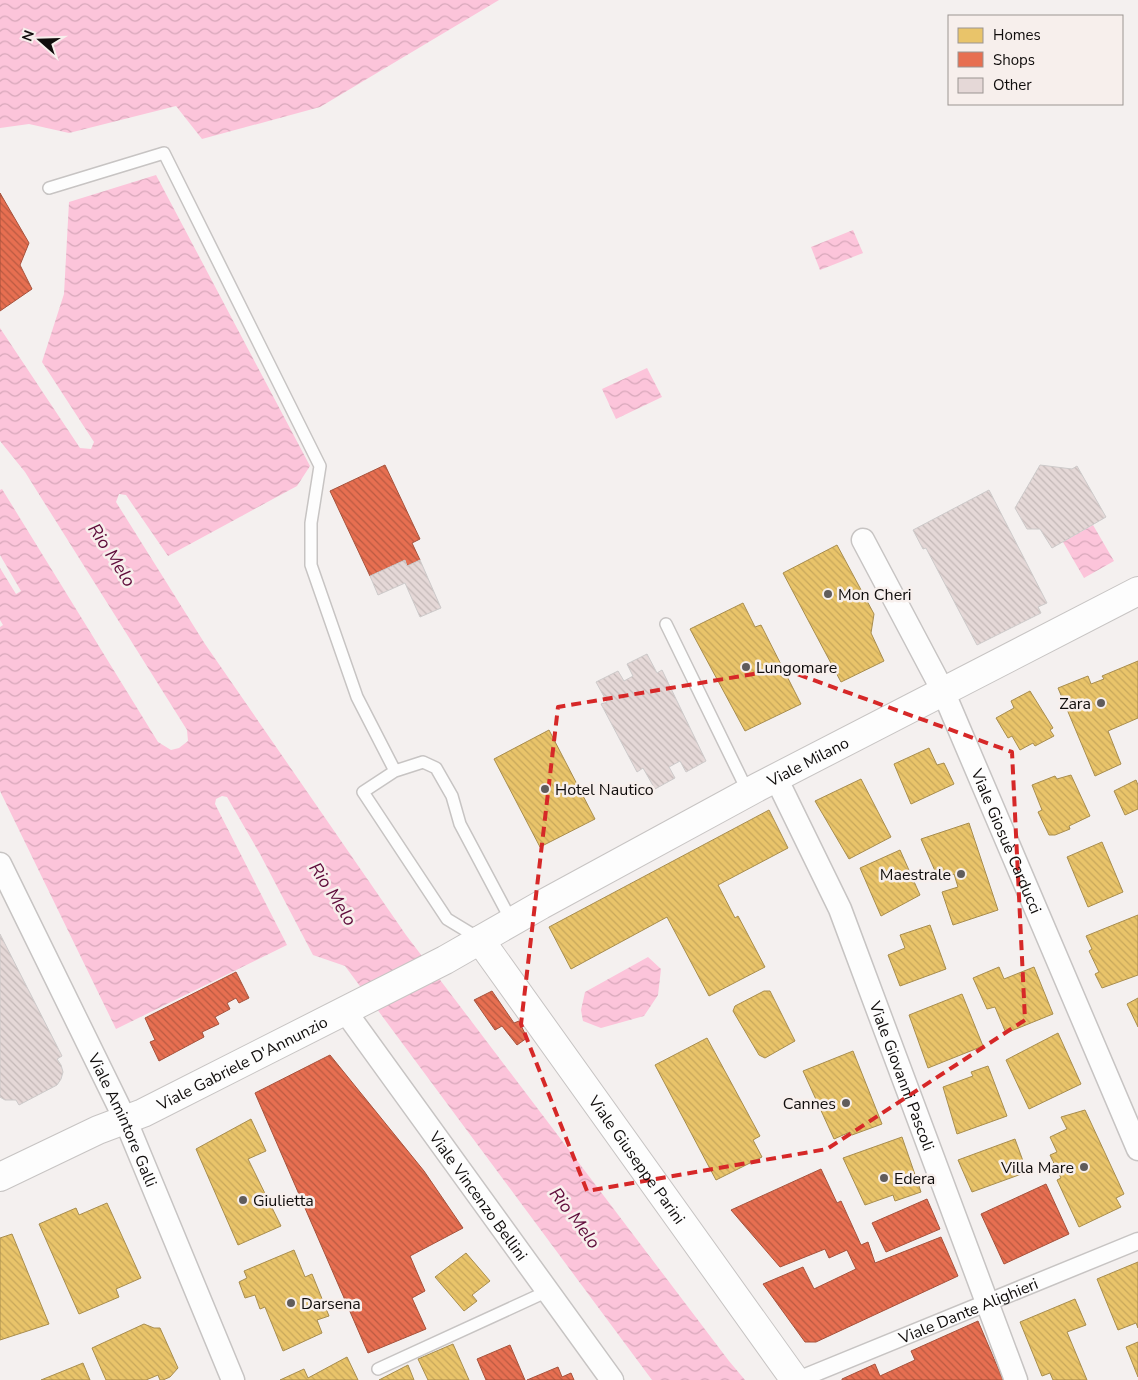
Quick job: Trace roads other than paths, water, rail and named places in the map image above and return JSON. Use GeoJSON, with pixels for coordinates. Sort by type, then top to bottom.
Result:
{"type":"FeatureCollection","features":[{"type":"Feature","properties":{"kind":"street","name":"Viale Giosuè Carducci"},"geometry":{"type":"LineString","coordinates":[[862,540],[943,691],[1138,1149]]}},
{"type":"Feature","properties":{"kind":"street","name":"Viale Milano"},"geometry":{"type":"LineString","coordinates":[[480,940],[748,792],[1138,591]]}},
{"type":"Feature","properties":{"kind":"street","name":"Viale Giovanni Pascoli"},"geometry":{"type":"LineString","coordinates":[[776,778],[840,909],[1016,1380]]}},
{"type":"Feature","properties":{"kind":"street","name":"Viale Amintore Galli"},"geometry":{"type":"LineString","coordinates":[[2,872],[125,1119],[233,1380]]}},
{"type":"Feature","properties":{"kind":"street","name":"Viale Gabriele D'Annunzio"},"geometry":{"type":"LineString","coordinates":[[0,1177],[98,1130],[143,1113],[435,965],[480,940]]}},
{"type":"Feature","properties":{"kind":"street","name":"Viale Giuseppe Parini"},"geometry":{"type":"LineString","coordinates":[[480,940],[796,1380]]}},
{"type":"Feature","properties":{"kind":"street","name":"Viale Vincenzo Bellini"},"geometry":{"type":"LineString","coordinates":[[355,1006],[548,1291],[612,1380]]}},
{"type":"Feature","properties":{"kind":"street","name":"Viale Dante Alighieri"},"geometry":{"type":"LineString","coordinates":[[796,1380],[1138,1240]]}},
{"type":"Feature","properties":{"kind":"lane"},"geometry":{"type":"LineString","coordinates":[[49,188],[164,153],[320,466],[311,523],[311,565],[357,697],[395,771]]}},
{"type":"Feature","properties":{"kind":"lane"},"geometry":{"type":"LineString","coordinates":[[666,624],[748,792]]}},
{"type":"Feature","properties":{"kind":"lane"},"geometry":{"type":"LineString","coordinates":[[480,940],[447,919],[363,792],[395,771],[423,762],[436,768],[452,796],[460,824],[512,922]]}},
{"type":"Feature","properties":{"kind":"lane"},"geometry":{"type":"LineString","coordinates":[[378,1369],[548,1291]]}},
{"type":"Feature","properties":{"kind":"water"},"geometry":{"type":"Polygon","coordinates":[[[0,0],[499,0],[320,107],[202,139],[176,106],[69,133],[29,124],[0,128],[0,0]]]}},
{"type":"Feature","properties":{"kind":"water","name":"Rio Melo"},"geometry":{"type":"Polygon","coordinates":[[[156,175],[310,466],[297,486],[168,556],[126,495],[119,494],[116,502],[205,644],[406,935],[745,1380],[652,1380],[345,966],[313,955],[260,854],[227,797],[222,796],[216,799],[215,804],[287,945],[116,1029],[0,791],[0,627],[3,625],[0,620],[0,568],[16,594],[21,591],[0,555],[0,490],[2,489],[158,742],[171,750],[179,748],[188,741],[187,730],[25,472],[0,441],[0,328],[80,448],[91,449],[94,442],[42,362],[64,294],[69,202],[156,175]]]}},
{"type":"Feature","properties":{"kind":"water"},"geometry":{"type":"Polygon","coordinates":[[[853,230],[863,253],[820,270],[811,247],[853,230]]]}},
{"type":"Feature","properties":{"kind":"water"},"geometry":{"type":"Polygon","coordinates":[[[647,368],[662,397],[616,419],[602,389],[647,368]]]}},
{"type":"Feature","properties":{"kind":"water"},"geometry":{"type":"Polygon","coordinates":[[[1093,525],[1114,561],[1084,578],[1063,542],[1093,525]]]}},
{"type":"Feature","properties":{"kind":"water"},"geometry":{"type":"Polygon","coordinates":[[[648,957],[661,969],[658,995],[644,1016],[601,1028],[583,1021],[581,1010],[585,992],[648,957]]]}},
{"type":"Feature","properties":{"kind":"place","name":"Mon Cheri"},"geometry":{"type":"Point","coordinates":[828,594]}},
{"type":"Feature","properties":{"kind":"place","name":"Lungomare"},"geometry":{"type":"Point","coordinates":[746,667]}},
{"type":"Feature","properties":{"kind":"place","name":"Zara"},"geometry":{"type":"Point","coordinates":[1101,703]}},
{"type":"Feature","properties":{"kind":"place","name":"Hotel Nautico"},"geometry":{"type":"Point","coordinates":[545,789]}},
{"type":"Feature","properties":{"kind":"place","name":"Maestrale"},"geometry":{"type":"Point","coordinates":[961,874]}},
{"type":"Feature","properties":{"kind":"place","name":"Cannes"},"geometry":{"type":"Point","coordinates":[846,1103]}},
{"type":"Feature","properties":{"kind":"place","name":"Villa Mare"},"geometry":{"type":"Point","coordinates":[1084,1167]}},
{"type":"Feature","properties":{"kind":"place","name":"Edera"},"geometry":{"type":"Point","coordinates":[884,1178]}},
{"type":"Feature","properties":{"kind":"place","name":"Giulietta"},"geometry":{"type":"Point","coordinates":[243,1200]}},
{"type":"Feature","properties":{"kind":"place","name":"Darsena"},"geometry":{"type":"Point","coordinates":[291,1303]}}]}
